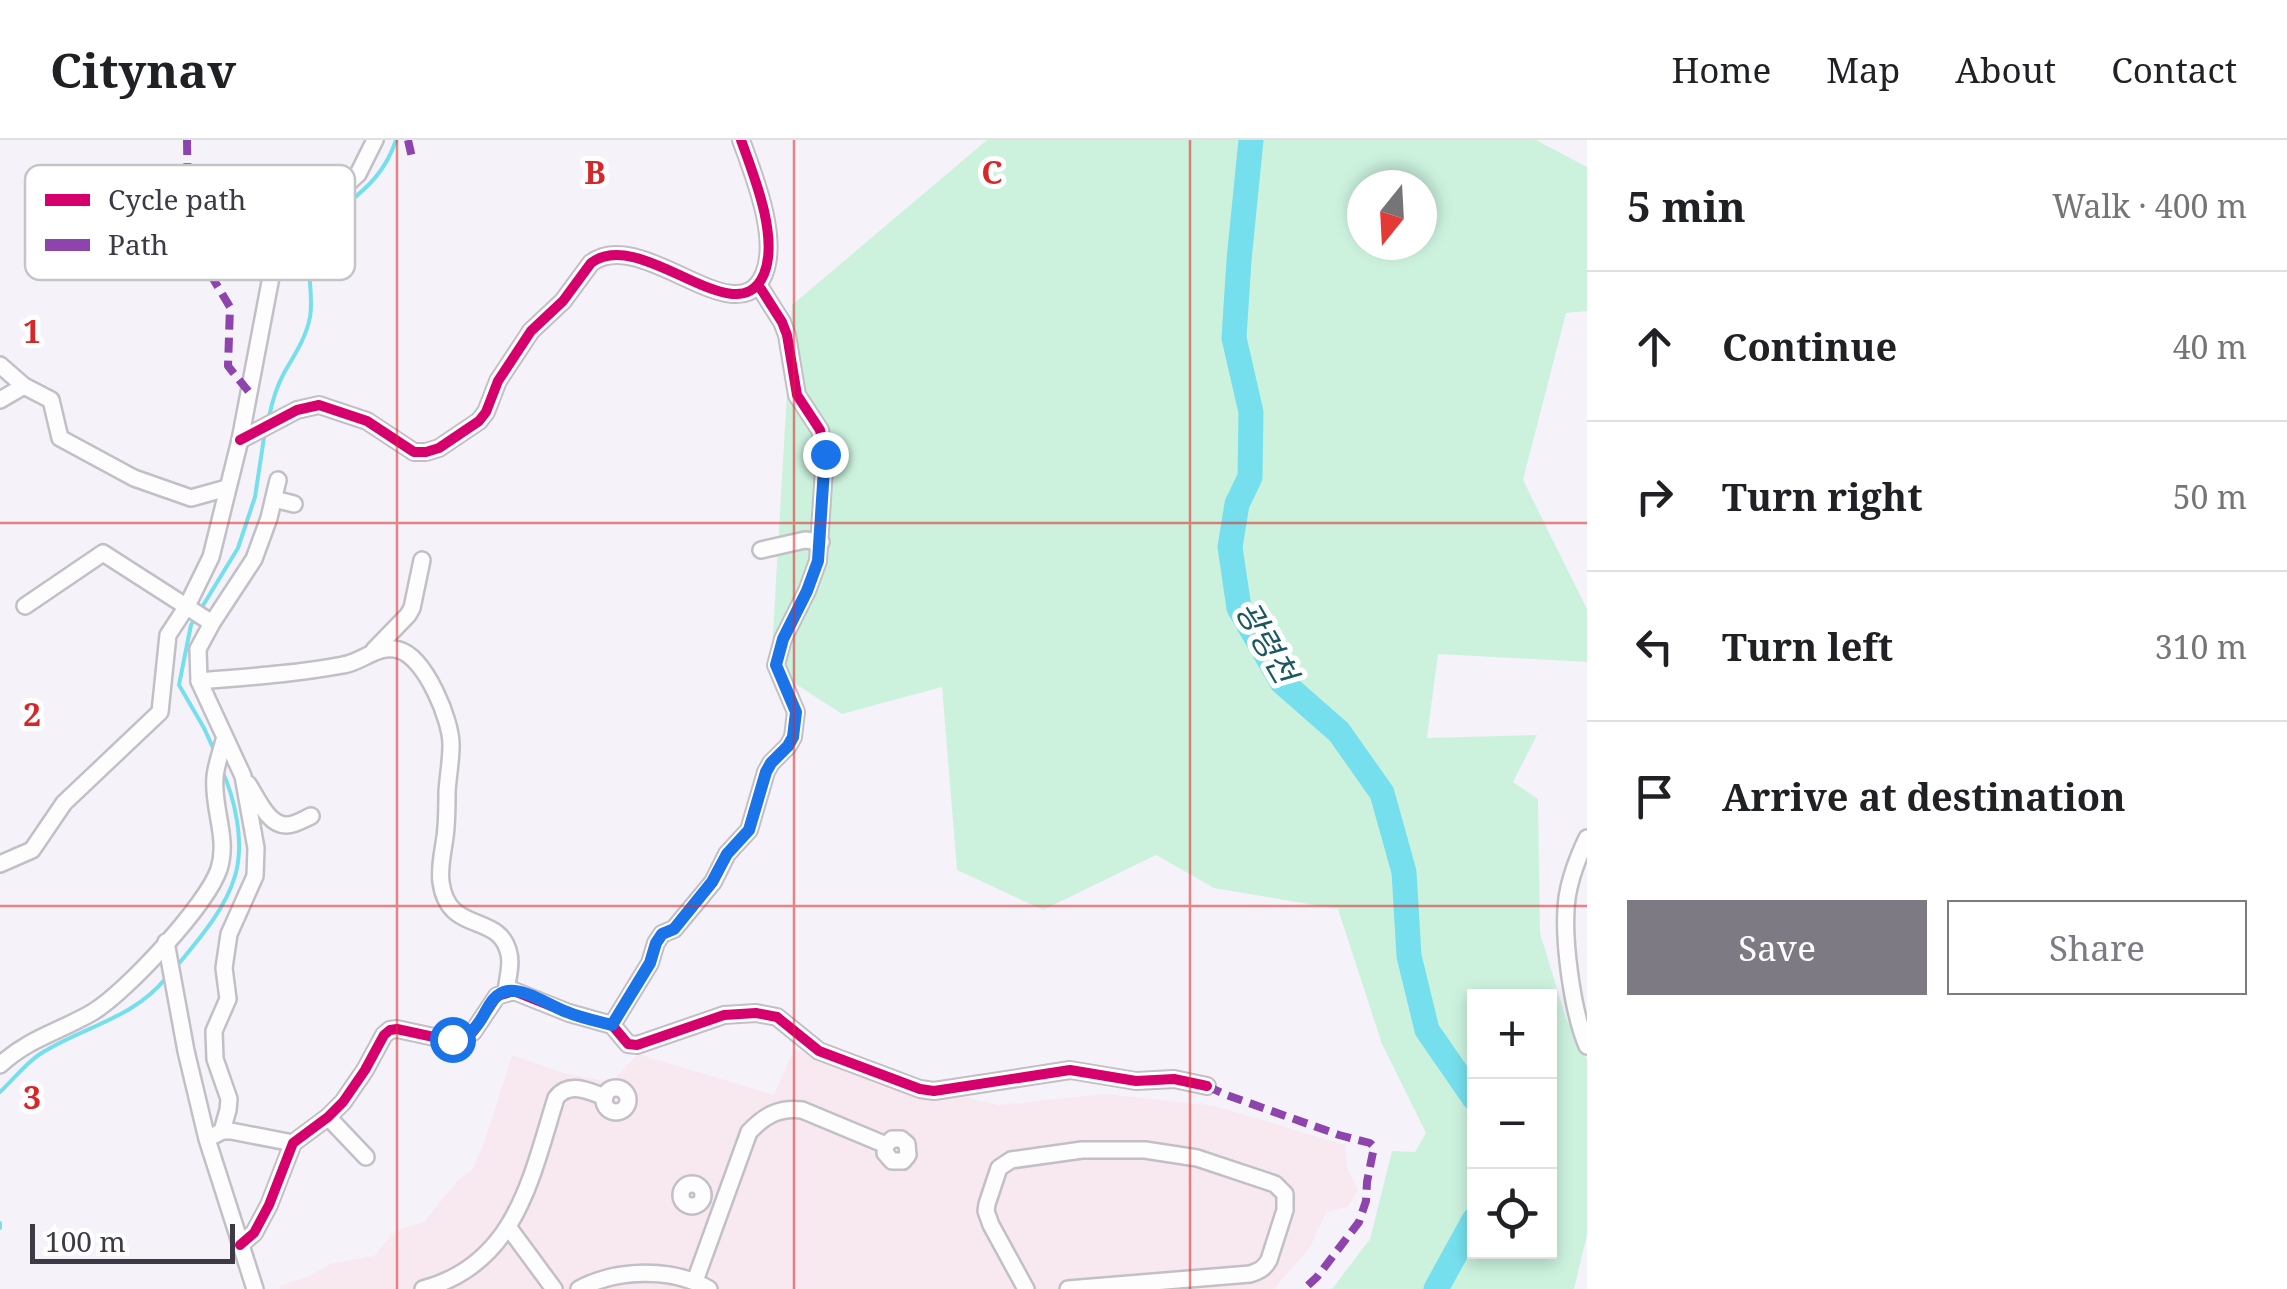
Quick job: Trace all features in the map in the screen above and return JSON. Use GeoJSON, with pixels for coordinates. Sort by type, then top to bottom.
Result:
{"type":"FeatureCollection","features":[{"type":"Feature","properties":{"kind":"street"},"geometry":{"type":"LineString","coordinates":[[355,177],[375,140]]}},
{"type":"Feature","properties":{"kind":"street"},"geometry":{"type":"LineString","coordinates":[[247,437],[297,410],[319,406],[367,421],[414,452],[438,448],[479,421],[498,381],[531,330],[563,302],[597,258],[628,256],[653,261],[684,278],[746,295],[765,272],[769,256],[768,233],[755,178],[741,140]]}},
{"type":"Feature","properties":{"kind":"street"},"geometry":{"type":"LineString","coordinates":[[0,864],[32,850],[64,802],[160,712],[168,635],[211,557],[228,488],[247,437],[272,280]]}},
{"type":"Feature","properties":{"kind":"street"},"geometry":{"type":"LineString","coordinates":[[612,1025],[650,963],[662,934],[674,929],[712,882],[727,854],[749,830],[766,772],[793,737],[796,712],[776,665],[783,639],[813,577],[820,542],[825,454],[815,422],[797,395],[782,322],[762,290]]}},
{"type":"Feature","properties":{"kind":"street"},"geometry":{"type":"LineString","coordinates":[[0,365],[24,386],[51,400],[60,438],[134,478],[191,498],[228,488]]}},
{"type":"Feature","properties":{"kind":"street"},"geometry":{"type":"LineString","coordinates":[[0,400],[24,386]]}},
{"type":"Feature","properties":{"kind":"street"},"geometry":{"type":"LineString","coordinates":[[278,480],[254,559],[198,649],[199,681],[224,740],[265,812],[284,826],[311,816]]}},
{"type":"Feature","properties":{"kind":"street"},"geometry":{"type":"LineString","coordinates":[[274,499],[294,504]]}},
{"type":"Feature","properties":{"kind":"street"},"geometry":{"type":"LineString","coordinates":[[761,550],[805,540],[820,542]]}},
{"type":"Feature","properties":{"kind":"street"},"geometry":{"type":"LineString","coordinates":[[25,606],[103,553],[212,622]]}},
{"type":"Feature","properties":{"kind":"street"},"geometry":{"type":"LineString","coordinates":[[199,681],[348,665],[374,650],[412,608],[422,560]]}},
{"type":"Feature","properties":{"kind":"street"},"geometry":{"type":"LineString","coordinates":[[374,650],[387,648],[407,653],[427,677],[447,719],[452,742],[442,888],[452,911],[496,930],[501,936],[510,958],[506,992]]}},
{"type":"Feature","properties":{"kind":"street"},"geometry":{"type":"LineString","coordinates":[[0,1065],[32,1041],[112,998],[167,946],[200,902],[222,855],[214,778],[224,740]]}},
{"type":"Feature","properties":{"kind":"street"},"geometry":{"type":"LineString","coordinates":[[222,1131],[229,1099],[215,1059],[214,1032],[228,1000],[224,968],[229,934],[250,887],[256,862],[244,776]]}},
{"type":"Feature","properties":{"kind":"street"},"geometry":{"type":"LineString","coordinates":[[1587,838],[1572,875],[1566,912],[1574,1004],[1587,1046]]}},
{"type":"Feature","properties":{"kind":"street"},"geometry":{"type":"LineString","coordinates":[[167,946],[207,1139],[254,1289]]}},
{"type":"Feature","properties":{"kind":"street"},"geometry":{"type":"LineString","coordinates":[[240,1245],[254,1233],[269,1205],[294,1144],[328,1117],[354,1088],[384,1035],[397,1030],[442,1039],[463,1038],[473,1032],[491,1002],[506,992],[521,992],[569,1013],[612,1025],[628,1044],[637,1045],[724,1016],[756,1013],[777,1017],[819,1051],[920,1089],[1070,1070],[1136,1082],[1174,1079],[1207,1086]]}},
{"type":"Feature","properties":{"kind":"street"},"geometry":{"type":"LineString","coordinates":[[423,1289],[466,1269],[509,1228],[560,1092],[576,1088],[605,1097]]}},
{"type":"Feature","properties":{"kind":"street"},"geometry":{"type":"LineString","coordinates":[[579,1289],[608,1277],[637,1274],[669,1276],[702,1285],[714,1227],[748,1132],[775,1112],[802,1110],[886,1144]]}},
{"type":"Feature","properties":{"kind":"street"},"geometry":{"type":"LineString","coordinates":[[328,1117],[366,1157]]}},
{"type":"Feature","properties":{"kind":"street"},"geometry":{"type":"LineString","coordinates":[[207,1139],[222,1131],[294,1144]]}},
{"type":"Feature","properties":{"kind":"street"},"geometry":{"type":"LineString","coordinates":[[1026,1289],[986,1211],[999,1168],[1011,1160],[1082,1150],[1145,1150],[1207,1160],[1275,1184],[1285,1194],[1285,1210],[1268,1260],[1258,1272],[1068,1289]]}},
{"type":"Feature","properties":{"kind":"street"},"geometry":{"type":"LineString","coordinates":[[697,1204],[704,1224],[714,1227]]}},
{"type":"Feature","properties":{"kind":"street"},"geometry":{"type":"LineString","coordinates":[[509,1228],[554,1289]]}},
{"type":"Feature","properties":{"kind":"shaded area"},"geometry":{"type":"Polygon","coordinates":[[[794,1049],[923,1097],[950,1093],[998,1105],[1106,1094],[1215,1106],[1345,1145],[1347,1168],[1358,1190],[1348,1207],[1326,1212],[1311,1246],[1274,1289],[280,1289],[279,1286],[311,1276],[329,1264],[374,1256],[396,1230],[424,1222],[457,1181],[473,1169],[512,1055],[567,1074],[611,1082],[638,1054],[774,1095],[794,1049]]]}},
{"type":"Feature","properties":{"kind":"green space"},"geometry":{"type":"Polygon","coordinates":[[[987,140],[1536,140],[1587,167],[1587,311],[1566,313],[1523,480],[1587,609],[1587,662],[1438,654],[1427,738],[1537,735],[1513,782],[1538,799],[1540,933],[1566,1018],[1587,1059],[1587,1235],[1574,1289],[1332,1289],[1370,1239],[1392,1151],[1415,1152],[1426,1133],[1382,1044],[1338,909],[1214,888],[1156,855],[1043,910],[957,870],[942,687],[842,714],[771,668],[792,305],[987,140]]]}},
{"type":"Feature","properties":{"kind":"waterway"},"geometry":{"type":"LineString","coordinates":[[355,197],[376,177],[396,140]]}},
{"type":"Feature","properties":{"kind":"waterway","name":"광령천"},"geometry":{"type":"LineString","coordinates":[[1251,140],[1234,338],[1251,412],[1250,477],[1237,504],[1230,547],[1239,608],[1282,682],[1339,732],[1382,793],[1404,872],[1409,956],[1427,1030],[1467,1088]]}},
{"type":"Feature","properties":{"kind":"waterway"},"geometry":{"type":"LineString","coordinates":[[269,417],[279,383],[308,325],[310,280]]}},
{"type":"Feature","properties":{"kind":"waterway"},"geometry":{"type":"LineString","coordinates":[[199,612],[238,548],[255,497],[265,431]]}},
{"type":"Feature","properties":{"kind":"waterway"},"geometry":{"type":"LineString","coordinates":[[194,620],[179,685],[214,750]]}},
{"type":"Feature","properties":{"kind":"waterway"},"geometry":{"type":"LineString","coordinates":[[176,967],[218,913],[238,863],[237,821],[221,768]]}},
{"type":"Feature","properties":{"kind":"waterway"},"geometry":{"type":"LineString","coordinates":[[0,1092],[40,1054],[123,1013],[166,978]]}},
{"type":"Feature","properties":{"kind":"waterway"},"geometry":{"type":"LineString","coordinates":[[0,1223],[0,1228]]}},
{"type":"Feature","properties":{"kind":"waterway","name":"광령천"},"geometry":{"type":"LineString","coordinates":[[1436,1289],[1467,1233]]}},
{"type":"Feature","properties":{"kind":"marked path"},"geometry":{"type":"LineString","coordinates":[[187,140],[187,165]]}},
{"type":"Feature","properties":{"kind":"marked path"},"geometry":{"type":"LineString","coordinates":[[408,140],[413,162]]}},
{"type":"Feature","properties":{"kind":"marked path"},"geometry":{"type":"LineString","coordinates":[[214,280],[230,307],[228,366],[249,392]]}},
{"type":"Feature","properties":{"kind":"marked path"},"geometry":{"type":"LineString","coordinates":[[1207,1086],[1374,1147],[1359,1222],[1304,1289]]}},
{"type":"Feature","properties":{"kind":"cycle path"},"geometry":{"type":"LineString","coordinates":[[240,440],[297,410],[319,405],[367,421],[414,452],[439,448],[479,421],[498,381],[531,331],[563,301],[591,263],[612,255],[636,258],[711,289],[733,294],[751,290],[764,274],[769,243],[763,207],[741,140]]}},
{"type":"Feature","properties":{"kind":"cycle path"},"geometry":{"type":"LineString","coordinates":[[612,1025],[650,963],[662,934],[674,929],[713,882],[727,854],[749,830],[766,772],[793,737],[796,712],[776,665],[783,639],[818,561],[825,454],[820,430],[797,395],[782,322],[761,289]]}},
{"type":"Feature","properties":{"kind":"cycle path"},"geometry":{"type":"LineString","coordinates":[[240,1245],[254,1233],[269,1205],[293,1143],[343,1102],[384,1035],[397,1029],[443,1039],[463,1038],[473,1032],[497,996],[514,991],[612,1025],[628,1044],[637,1045],[724,1015],[756,1013],[777,1017],[819,1051],[934,1091],[1070,1070],[1136,1081],[1174,1079],[1207,1086]]}},
{"type":"Feature","properties":{"kind":"route"},"geometry":{"type":"LineString","coordinates":[[452,1039],[473,1032],[491,1002],[514,991],[612,1025],[636,989],[662,934],[674,929],[712,882],[727,854],[749,830],[766,772],[793,737],[796,712],[776,665],[783,639],[818,561],[825,454]]}}]}
